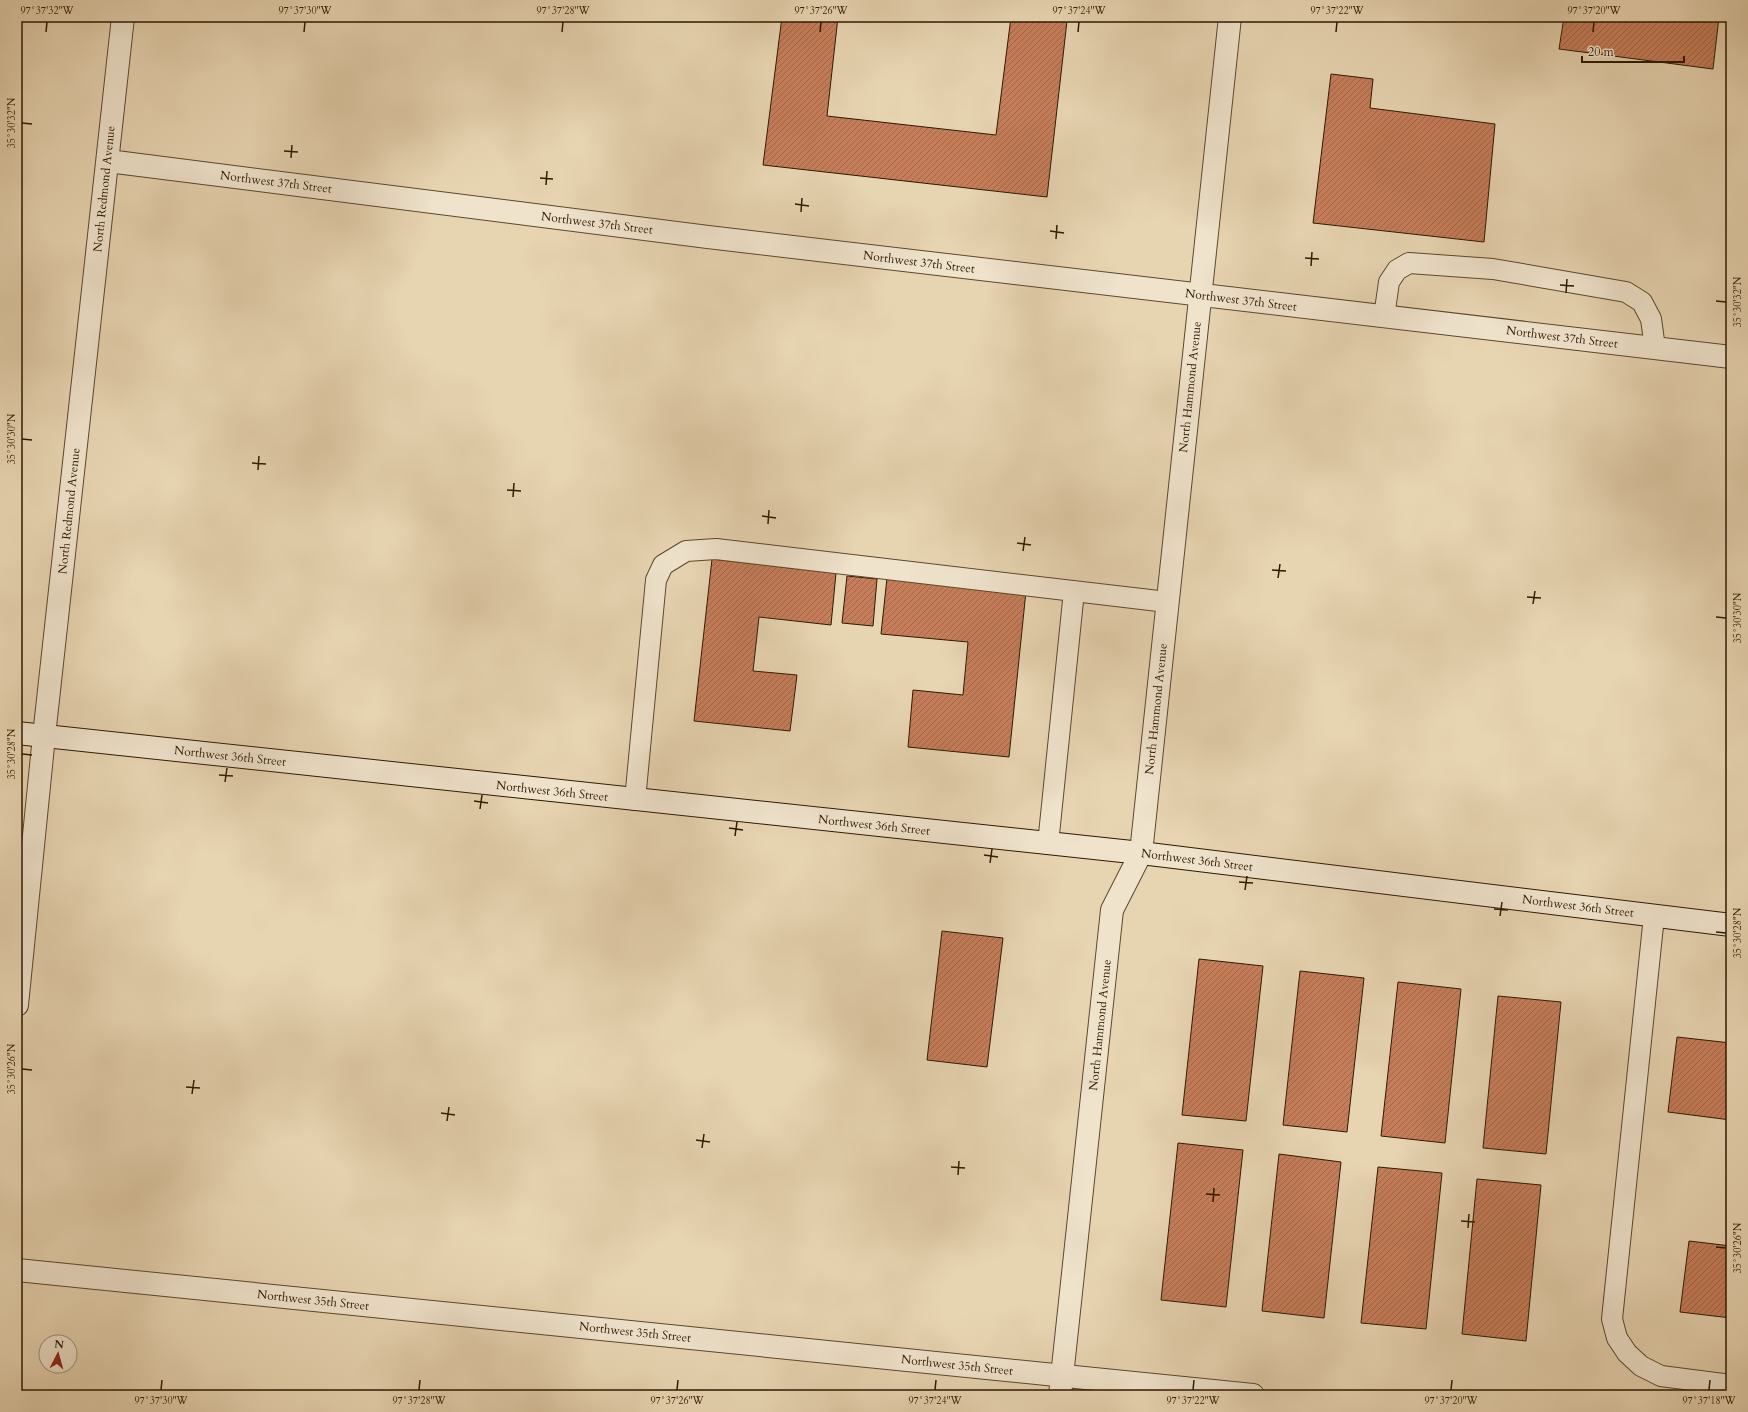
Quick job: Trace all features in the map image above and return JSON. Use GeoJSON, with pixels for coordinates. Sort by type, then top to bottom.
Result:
{"type":"FeatureCollection","features":[{"type":"Feature","properties":{"kind":"street","name":"North Redmond Avenue"},"geometry":{"type":"LineString","coordinates":[[17,1005],[44,736],[123,17]]}},
{"type":"Feature","properties":{"kind":"street","name":"North Hammond Avenue"},"geometry":{"type":"LineString","coordinates":[[1061,1385],[1112,910],[1141,853],[1230,17]]}},
{"type":"Feature","properties":{"kind":"street","name":"Northwest 37th Street"},"geometry":{"type":"LineString","coordinates":[[108,161],[716,238],[1731,357]]}},
{"type":"Feature","properties":{"kind":"street","name":"Northwest 36th Street"},"geometry":{"type":"LineString","coordinates":[[17,733],[1141,853],[1731,925]]}},
{"type":"Feature","properties":{"kind":"street","name":"Northwest 35th Street"},"geometry":{"type":"LineString","coordinates":[[17,1270],[1061,1385],[1253,1395]]}},
{"type":"Feature","properties":{"kind":"lane"},"geometry":{"type":"LineString","coordinates":[[1384,317],[1390,282],[1397,270],[1409,263],[1493,269],[1626,292],[1642,302],[1651,319],[1655,348]]}},
{"type":"Feature","properties":{"kind":"lane"},"geometry":{"type":"LineString","coordinates":[[635,800],[656,580],[663,565],[686,551],[716,549],[1167,602]]}},
{"type":"Feature","properties":{"kind":"lane"},"geometry":{"type":"LineString","coordinates":[[1048,844],[1074,591]]}},
{"type":"Feature","properties":{"kind":"lane"},"geometry":{"type":"LineString","coordinates":[[1654,916],[1612,1319],[1617,1338],[1627,1353],[1641,1366],[1661,1376],[1731,1385]]}},
{"type":"Feature","properties":{"kind":"building"},"geometry":{"type":"Polygon","coordinates":[[[782,17],[838,17],[827,116],[996,135],[1011,17],[1067,21],[1047,197],[763,165],[782,17]]]}},
{"type":"Feature","properties":{"kind":"building"},"geometry":{"type":"Polygon","coordinates":[[[1564,17],[1719,17],[1713,69],[1559,49],[1564,17]]]}},
{"type":"Feature","properties":{"kind":"building"},"geometry":{"type":"Polygon","coordinates":[[[1331,74],[1373,79],[1370,108],[1495,124],[1484,242],[1313,223],[1331,74]]]}},
{"type":"Feature","properties":{"kind":"building"},"geometry":{"type":"Polygon","coordinates":[[[712,559],[836,573],[831,625],[759,617],[753,671],[797,675],[790,731],[694,721],[712,559]]]}},
{"type":"Feature","properties":{"kind":"building"},"geometry":{"type":"Polygon","coordinates":[[[847,576],[877,579],[873,626],[842,623],[847,576]]]}},
{"type":"Feature","properties":{"kind":"building"},"geometry":{"type":"Polygon","coordinates":[[[887,578],[1026,591],[1009,757],[908,747],[913,690],[963,695],[968,642],[881,634],[887,578]]]}},
{"type":"Feature","properties":{"kind":"building"},"geometry":{"type":"Polygon","coordinates":[[[942,931],[1003,938],[987,1067],[927,1060],[942,931]]]}},
{"type":"Feature","properties":{"kind":"building"},"geometry":{"type":"Polygon","coordinates":[[[1199,959],[1263,966],[1246,1121],[1182,1115],[1199,959]]]}},
{"type":"Feature","properties":{"kind":"building"},"geometry":{"type":"Polygon","coordinates":[[[1300,971],[1364,978],[1347,1132],[1283,1125],[1300,971]]]}},
{"type":"Feature","properties":{"kind":"building"},"geometry":{"type":"Polygon","coordinates":[[[1398,982],[1461,989],[1445,1143],[1381,1136],[1398,982]]]}},
{"type":"Feature","properties":{"kind":"building"},"geometry":{"type":"Polygon","coordinates":[[[1498,996],[1561,1002],[1546,1154],[1483,1148],[1498,996]]]}},
{"type":"Feature","properties":{"kind":"building"},"geometry":{"type":"Polygon","coordinates":[[[1677,1037],[1731,1043],[1731,1120],[1668,1112],[1677,1037]]]}},
{"type":"Feature","properties":{"kind":"building"},"geometry":{"type":"Polygon","coordinates":[[[1178,1143],[1243,1150],[1226,1307],[1161,1300],[1178,1143]]]}},
{"type":"Feature","properties":{"kind":"building"},"geometry":{"type":"Polygon","coordinates":[[[1279,1154],[1341,1162],[1324,1318],[1262,1311],[1279,1154]]]}},
{"type":"Feature","properties":{"kind":"building"},"geometry":{"type":"Polygon","coordinates":[[[1378,1167],[1442,1173],[1426,1329],[1361,1323],[1378,1167]]]}},
{"type":"Feature","properties":{"kind":"building"},"geometry":{"type":"Polygon","coordinates":[[[1477,1179],[1541,1185],[1526,1341],[1462,1334],[1477,1179]]]}},
{"type":"Feature","properties":{"kind":"building"},"geometry":{"type":"Polygon","coordinates":[[[1689,1241],[1731,1246],[1731,1318],[1680,1312],[1689,1241]]]}}]}
